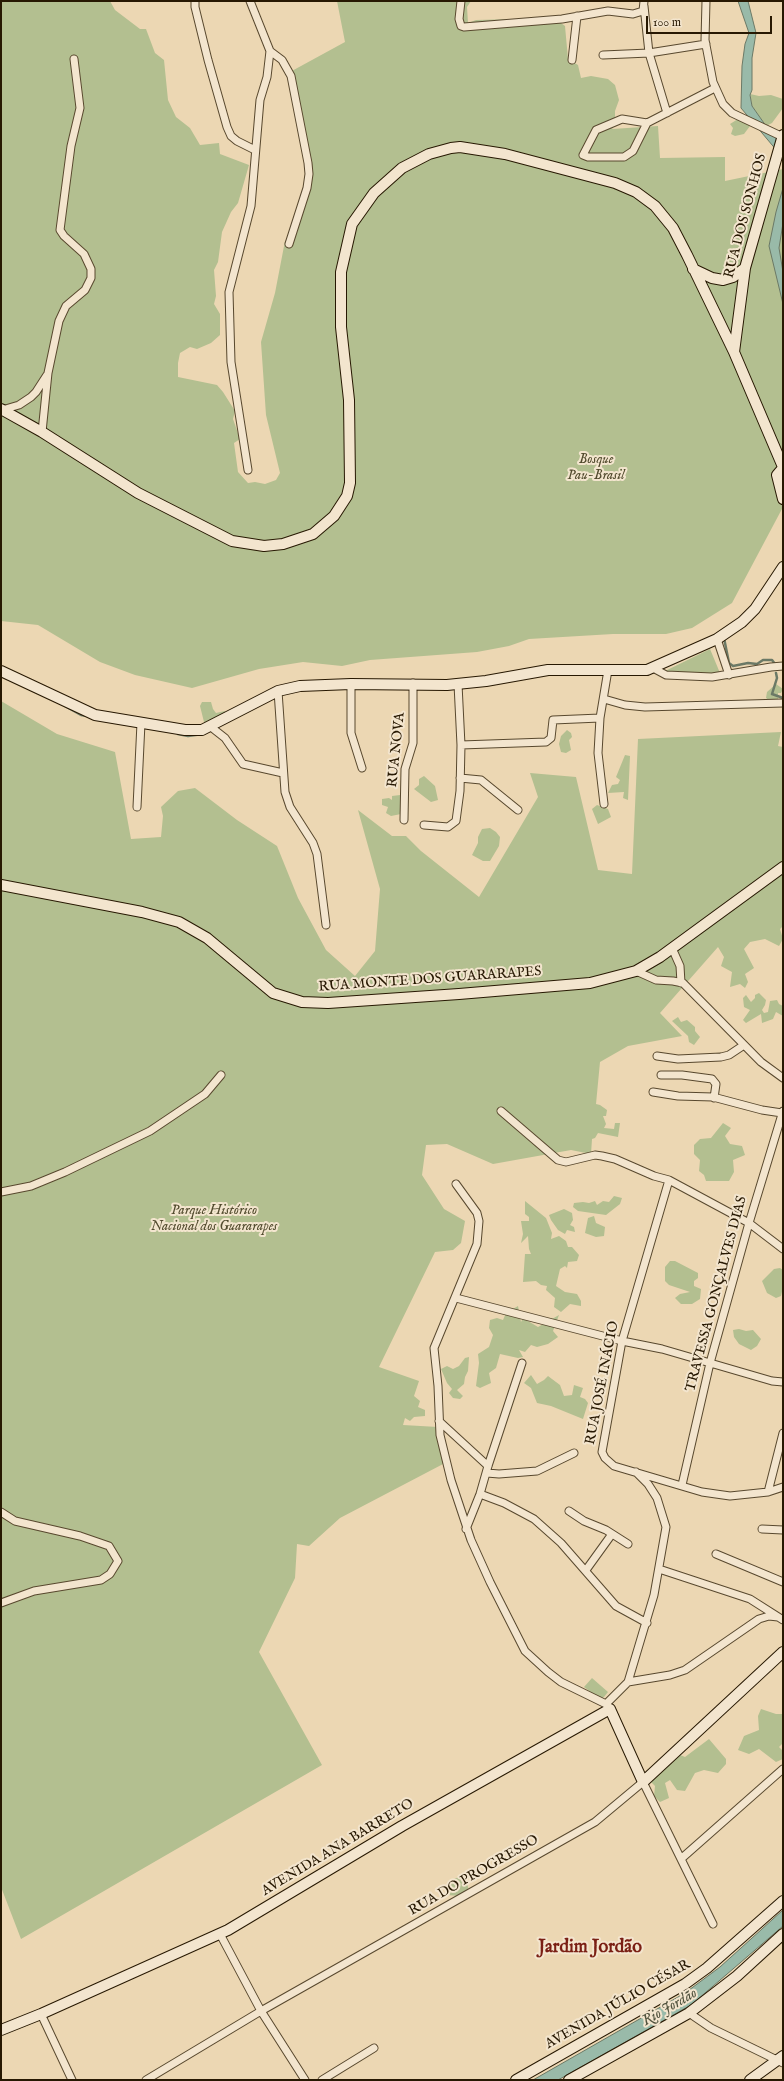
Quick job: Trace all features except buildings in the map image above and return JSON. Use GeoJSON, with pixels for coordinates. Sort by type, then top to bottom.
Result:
{"type":"FeatureCollection","features":[{"type":"Feature","properties":{"kind":"main road","name":"RUA DOS SONHOS"},"geometry":{"type":"LineString","coordinates":[[734,352],[744,268],[781,137]]}},
{"type":"Feature","properties":{"kind":"main road"},"geometry":{"type":"LineString","coordinates":[[1,409],[42,432],[138,493],[232,541],[264,546],[283,544],[301,539],[324,526],[334,516],[343,503],[350,483],[349,400],[341,327],[342,272],[352,224],[366,202],[389,178],[414,161],[442,149],[460,147],[505,154],[616,182],[636,192],[655,206],[667,220],[734,352],[783,468],[777,474],[783,499]]}},
{"type":"Feature","properties":{"kind":"main road"},"geometry":{"type":"LineString","coordinates":[[693,269],[712,278],[723,280],[733,277],[744,268]]}},
{"type":"Feature","properties":{"kind":"main road"},"geometry":{"type":"LineString","coordinates":[[1,671],[95,715],[194,731],[211,727],[278,691],[300,686],[413,683],[458,684],[486,681],[548,670],[640,671],[653,668],[718,642],[755,609],[783,568]]}},
{"type":"Feature","properties":{"kind":"main road","name":"RUA MONTE DOS GUARARAPES"},"geometry":{"type":"LineString","coordinates":[[1,885],[142,912],[179,922],[208,938],[273,994],[302,1002],[354,1002],[590,982],[636,971],[672,948],[782,869]]}},
{"type":"Feature","properties":{"kind":"main road","name":"RUA DO PROGRESSO"},"geometry":{"type":"LineString","coordinates":[[643,1782],[783,1652]]}},
{"type":"Feature","properties":{"kind":"main road"},"geometry":{"type":"LineString","coordinates":[[608,1707],[643,1782]]}},
{"type":"Feature","properties":{"kind":"main road","name":"AVENIDA ANA BARRETO"},"geometry":{"type":"LineString","coordinates":[[1,2030],[41,2014],[220,1934],[402,1826],[608,1707]]}},
{"type":"Feature","properties":{"kind":"main road","name":"AVENIDA JÚLIO CÉSAR"},"geometry":{"type":"LineString","coordinates":[[516,2080],[685,1984],[707,1968],[783,1900]]}},
{"type":"Feature","properties":{"kind":"main road"},"geometry":{"type":"LineString","coordinates":[[569,2080],[689,2013],[737,1976],[783,1934]]}},
{"type":"Feature","properties":{"kind":"main road"},"geometry":{"type":"LineString","coordinates":[[750,2080],[781,2060]]}},
{"type":"Feature","properties":{"kind":"street"},"geometry":{"type":"LineString","coordinates":[[195,1],[194,7],[227,127],[236,142],[255,150]]}},
{"type":"Feature","properties":{"kind":"street"},"geometry":{"type":"LineString","coordinates":[[248,470],[230,362],[229,315],[233,274],[251,206],[260,100],[268,70],[270,51],[250,1]]}},
{"type":"Feature","properties":{"kind":"street"},"geometry":{"type":"LineString","coordinates":[[461,1],[458,19],[461,26],[464,27],[577,16],[608,11],[633,14],[643,10],[644,4]]}},
{"type":"Feature","properties":{"kind":"street"},"geometry":{"type":"LineString","coordinates":[[706,1],[706,44],[715,88],[728,109],[755,125],[781,137]]}},
{"type":"Feature","properties":{"kind":"street"},"geometry":{"type":"LineString","coordinates":[[644,4],[649,53],[667,113]]}},
{"type":"Feature","properties":{"kind":"street"},"geometry":{"type":"LineString","coordinates":[[572,60],[577,16]]}},
{"type":"Feature","properties":{"kind":"street"},"geometry":{"type":"LineString","coordinates":[[603,55],[649,53],[706,44]]}},
{"type":"Feature","properties":{"kind":"street"},"geometry":{"type":"LineString","coordinates":[[270,51],[282,60],[291,76],[308,162],[309,174],[307,188],[289,244]]}},
{"type":"Feature","properties":{"kind":"street"},"geometry":{"type":"LineString","coordinates":[[42,432],[48,373],[59,321],[63,311],[72,300],[85,290],[91,278],[91,269],[84,254],[64,236],[60,230],[71,146],[80,108],[74,59]]}},
{"type":"Feature","properties":{"kind":"street"},"geometry":{"type":"LineString","coordinates":[[647,124],[622,119],[596,130],[583,154],[588,157],[624,157],[633,152],[647,124],[715,88]]}},
{"type":"Feature","properties":{"kind":"street"},"geometry":{"type":"LineString","coordinates":[[1,409],[19,405],[31,397],[48,373]]}},
{"type":"Feature","properties":{"kind":"street"},"geometry":{"type":"LineString","coordinates":[[718,642],[729,675]]}},
{"type":"Feature","properties":{"kind":"street"},"geometry":{"type":"LineString","coordinates":[[653,668],[666,675],[712,677],[783,666]]}},
{"type":"Feature","properties":{"kind":"street"},"geometry":{"type":"LineString","coordinates":[[604,804],[598,753],[600,718],[608,670]]}},
{"type":"Feature","properties":{"kind":"street","name":"RUA NOVA"},"geometry":{"type":"LineString","coordinates":[[404,820],[405,769],[413,743],[413,683]]}},
{"type":"Feature","properties":{"kind":"street"},"geometry":{"type":"LineString","coordinates":[[351,684],[351,733],[362,768]]}},
{"type":"Feature","properties":{"kind":"street"},"geometry":{"type":"LineString","coordinates":[[424,825],[448,827],[454,824],[459,804],[461,745],[458,684]]}},
{"type":"Feature","properties":{"kind":"street"},"geometry":{"type":"LineString","coordinates":[[278,691],[285,792],[290,807],[313,843],[317,854],[326,925]]}},
{"type":"Feature","properties":{"kind":"street"},"geometry":{"type":"LineString","coordinates":[[604,699],[636,707],[783,703]]}},
{"type":"Feature","properties":{"kind":"street"},"geometry":{"type":"LineString","coordinates":[[461,745],[546,742],[551,738],[553,720],[600,718]]}},
{"type":"Feature","properties":{"kind":"street"},"geometry":{"type":"LineString","coordinates":[[137,807],[142,723]]}},
{"type":"Feature","properties":{"kind":"street"},"geometry":{"type":"LineString","coordinates":[[211,727],[225,738],[243,764],[283,773]]}},
{"type":"Feature","properties":{"kind":"street"},"geometry":{"type":"LineString","coordinates":[[460,778],[482,780],[518,810]]}},
{"type":"Feature","properties":{"kind":"street"},"geometry":{"type":"LineString","coordinates":[[672,948],[680,966],[682,983],[769,1069],[783,1078]]}},
{"type":"Feature","properties":{"kind":"street"},"geometry":{"type":"LineString","coordinates":[[636,971],[656,980],[682,983]]}},
{"type":"Feature","properties":{"kind":"street"},"geometry":{"type":"LineString","coordinates":[[657,1056],[678,1059],[721,1057],[730,1055],[744,1045]]}},
{"type":"Feature","properties":{"kind":"street"},"geometry":{"type":"LineString","coordinates":[[661,1075],[682,1074],[712,1079],[716,1084],[714,1098]]}},
{"type":"Feature","properties":{"kind":"street"},"geometry":{"type":"LineString","coordinates":[[1,1192],[30,1186],[65,1172],[150,1131],[205,1094],[221,1075]]}},
{"type":"Feature","properties":{"kind":"street"},"geometry":{"type":"LineString","coordinates":[[653,1092],[678,1096],[714,1098],[782,1115]]}},
{"type":"Feature","properties":{"kind":"street"},"geometry":{"type":"LineString","coordinates":[[501,1111],[520,1129],[561,1161],[602,1156],[614,1159],[654,1176],[669,1180],[749,1223],[783,1249]]}},
{"type":"Feature","properties":{"kind":"street","name":"TRAVESSA GONÇALVES DIAS"},"geometry":{"type":"LineString","coordinates":[[682,1485],[710,1363],[749,1223],[782,1115]]}},
{"type":"Feature","properties":{"kind":"street","name":"RUA JOSÉ INÁCIO"},"geometry":{"type":"LineString","coordinates":[[628,1682],[647,1623],[654,1595],[666,1527],[664,1516],[657,1498],[648,1484],[635,1472],[614,1466],[605,1458],[602,1452],[622,1341],[669,1180]]}},
{"type":"Feature","properties":{"kind":"street"},"geometry":{"type":"LineString","coordinates":[[456,1184],[476,1213],[479,1221],[477,1244],[456,1298],[434,1348],[442,1449],[466,1529],[490,1582],[526,1651],[561,1682],[608,1707],[628,1682],[670,1675],[685,1670],[759,1619],[769,1616],[781,1618]]}},
{"type":"Feature","properties":{"kind":"street"},"geometry":{"type":"LineString","coordinates":[[456,1298],[622,1341],[662,1349],[772,1381],[783,1382]]}},
{"type":"Feature","properties":{"kind":"street"},"geometry":{"type":"LineString","coordinates":[[466,1529],[480,1494],[522,1362]]}},
{"type":"Feature","properties":{"kind":"street"},"geometry":{"type":"LineString","coordinates":[[439,1422],[487,1470],[499,1474],[537,1471],[574,1453]]}},
{"type":"Feature","properties":{"kind":"street"},"geometry":{"type":"LineString","coordinates":[[768,1492],[783,1433]]}},
{"type":"Feature","properties":{"kind":"street"},"geometry":{"type":"LineString","coordinates":[[635,1472],[715,1495],[730,1496],[768,1492],[783,1487]]}},
{"type":"Feature","properties":{"kind":"street"},"geometry":{"type":"LineString","coordinates":[[480,1494],[504,1503],[534,1519],[554,1535],[616,1606],[647,1623]]}},
{"type":"Feature","properties":{"kind":"street"},"geometry":{"type":"LineString","coordinates":[[569,1511],[584,1521],[612,1534],[628,1544]]}},
{"type":"Feature","properties":{"kind":"street"},"geometry":{"type":"LineString","coordinates":[[1,1512],[15,1522],[80,1536],[109,1546],[118,1561],[110,1574],[101,1580],[34,1591],[1,1602]]}},
{"type":"Feature","properties":{"kind":"street"},"geometry":{"type":"LineString","coordinates":[[762,1529],[783,1530]]}},
{"type":"Feature","properties":{"kind":"street"},"geometry":{"type":"LineString","coordinates":[[586,1570],[612,1534]]}},
{"type":"Feature","properties":{"kind":"street"},"geometry":{"type":"LineString","coordinates":[[716,1554],[783,1582]]}},
{"type":"Feature","properties":{"kind":"street"},"geometry":{"type":"LineString","coordinates":[[658,1569],[750,1599],[781,1618]]}},
{"type":"Feature","properties":{"kind":"street"},"geometry":{"type":"LineString","coordinates":[[682,1858],[783,1769]]}},
{"type":"Feature","properties":{"kind":"street"},"geometry":{"type":"LineString","coordinates":[[643,1782],[682,1858],[713,1924]]}},
{"type":"Feature","properties":{"kind":"street","name":"RUA DO PROGRESSO"},"geometry":{"type":"LineString","coordinates":[[146,2080],[261,2011],[596,1822],[643,1782]]}},
{"type":"Feature","properties":{"kind":"street"},"geometry":{"type":"LineString","coordinates":[[220,1934],[261,2011],[305,2080]]}},
{"type":"Feature","properties":{"kind":"street"},"geometry":{"type":"LineString","coordinates":[[689,2013],[711,2028],[781,2060]]}},
{"type":"Feature","properties":{"kind":"street"},"geometry":{"type":"LineString","coordinates":[[41,2014],[72,2080]]}},
{"type":"Feature","properties":{"kind":"street"},"geometry":{"type":"LineString","coordinates":[[322,2080],[374,2048]]}},
{"type":"Feature","properties":{"kind":"green space","name":"Bosque Pau-Brasil"},"geometry":{"type":"Polygon","coordinates":[[[1,1],[110,1],[115,10],[140,29],[146,29],[155,53],[164,60],[168,100],[176,117],[190,128],[200,145],[219,143],[220,154],[249,165],[238,203],[231,212],[222,232],[218,262],[214,270],[216,296],[214,304],[220,314],[220,335],[211,343],[197,349],[190,347],[180,353],[178,363],[178,377],[217,385],[235,411],[233,419],[240,439],[234,443],[238,472],[248,483],[255,482],[265,484],[276,480],[280,473],[266,415],[261,342],[275,293],[285,241],[297,233],[308,179],[290,72],[345,42],[337,1],[471,1],[467,7],[468,23],[476,20],[554,18],[565,26],[568,59],[578,65],[581,78],[591,76],[608,79],[615,85],[619,100],[615,111],[615,125],[612,129],[658,126],[660,158],[725,157],[725,181],[783,169],[783,507],[732,603],[692,628],[666,634],[613,634],[529,639],[509,646],[477,652],[370,660],[342,666],[303,662],[259,669],[192,688],[135,675],[100,662],[38,625],[1,621],[1,1]]]}},
{"type":"Feature","properties":{"kind":"green space"},"geometry":{"type":"Polygon","coordinates":[[[750,94],[759,96],[771,95],[783,99],[783,108],[772,123],[766,126],[752,106],[750,94]]]}},
{"type":"Feature","properties":{"kind":"green space"},"geometry":{"type":"Polygon","coordinates":[[[738,119],[750,126],[744,134],[735,136],[731,134],[733,128],[730,124],[738,119]]]}},
{"type":"Feature","properties":{"kind":"green space"},"geometry":{"type":"Polygon","coordinates":[[[710,649],[720,673],[714,675],[661,673],[710,649]]]}},
{"type":"Feature","properties":{"kind":"green space"},"geometry":{"type":"Polygon","coordinates":[[[776,684],[783,689],[781,693],[778,693],[778,703],[772,703],[766,698],[767,692],[776,684]]]}},
{"type":"Feature","properties":{"kind":"green space","name":"Parque Histórico Nacional dos Guararapes"},"geometry":{"type":"Polygon","coordinates":[[[1,701],[57,734],[115,752],[131,839],[161,837],[163,816],[161,807],[178,791],[195,788],[237,820],[277,846],[298,898],[326,950],[355,976],[375,951],[380,889],[358,810],[392,836],[406,836],[421,851],[479,897],[538,797],[530,773],[576,777],[598,870],[632,874],[638,739],[781,732],[778,746],[783,747],[783,926],[780,929],[783,939],[779,946],[765,939],[750,942],[744,949],[754,968],[745,974],[748,982],[745,988],[740,984],[730,987],[732,972],[721,966],[724,957],[718,947],[660,1013],[682,1036],[628,1046],[600,1062],[596,1104],[607,1110],[606,1116],[603,1116],[606,1124],[604,1128],[614,1129],[615,1123],[620,1123],[618,1137],[598,1133],[595,1138],[592,1139],[591,1154],[571,1150],[493,1164],[447,1144],[426,1145],[422,1175],[444,1209],[465,1221],[461,1243],[453,1250],[435,1252],[379,1367],[419,1381],[414,1396],[420,1401],[418,1407],[425,1410],[425,1416],[414,1417],[410,1421],[405,1418],[403,1425],[438,1427],[445,1463],[340,1518],[309,1546],[297,1544],[295,1578],[259,1652],[322,1765],[21,1939],[1,1887],[1,701]]]}},
{"type":"Feature","properties":{"kind":"green space"},"geometry":{"type":"Polygon","coordinates":[[[202,702],[211,702],[216,713],[225,711],[225,716],[208,724],[204,722],[200,706],[202,702]]]}},
{"type":"Feature","properties":{"kind":"green space"},"geometry":{"type":"Polygon","coordinates":[[[567,730],[571,733],[572,737],[569,740],[571,750],[566,753],[561,752],[559,744],[561,736],[567,730]]]}},
{"type":"Feature","properties":{"kind":"green space"},"geometry":{"type":"Polygon","coordinates":[[[625,755],[630,756],[628,800],[623,798],[624,792],[608,793],[612,785],[618,784],[620,780],[616,777],[625,755]]]}},
{"type":"Feature","properties":{"kind":"green space"},"geometry":{"type":"Polygon","coordinates":[[[424,776],[435,786],[438,800],[431,802],[414,789],[419,785],[419,779],[424,776]]]}},
{"type":"Feature","properties":{"kind":"green space"},"geometry":{"type":"Polygon","coordinates":[[[400,795],[401,814],[391,816],[386,813],[388,807],[382,805],[382,799],[389,798],[392,800],[392,796],[400,795]]]}},
{"type":"Feature","properties":{"kind":"green space"},"geometry":{"type":"Polygon","coordinates":[[[597,805],[608,809],[611,817],[598,824],[592,809],[597,805]]]}},
{"type":"Feature","properties":{"kind":"green space"},"geometry":{"type":"Polygon","coordinates":[[[490,828],[500,837],[499,846],[490,861],[483,861],[472,855],[478,843],[478,837],[482,829],[490,828]]]}},
{"type":"Feature","properties":{"kind":"green space"},"geometry":{"type":"Polygon","coordinates":[[[759,993],[766,1000],[762,1010],[764,1013],[768,1012],[770,1001],[777,1000],[779,1004],[783,1006],[783,1016],[776,1012],[773,1019],[762,1023],[761,1014],[746,1023],[743,1020],[750,1010],[744,1007],[743,998],[746,995],[751,1002],[755,998],[755,995],[759,993]]]}},
{"type":"Feature","properties":{"kind":"green space"},"geometry":{"type":"Polygon","coordinates":[[[678,1017],[681,1022],[687,1020],[695,1027],[695,1031],[700,1037],[694,1045],[689,1042],[688,1036],[672,1021],[678,1017]]]}},
{"type":"Feature","properties":{"kind":"green space"},"geometry":{"type":"Polygon","coordinates":[[[723,1123],[731,1128],[725,1136],[730,1144],[742,1146],[745,1155],[733,1160],[734,1172],[729,1181],[706,1181],[704,1175],[699,1171],[700,1160],[694,1154],[694,1145],[700,1139],[711,1138],[723,1123]]]}},
{"type":"Feature","properties":{"kind":"green space"},"geometry":{"type":"Polygon","coordinates":[[[614,1196],[622,1198],[620,1204],[606,1215],[578,1211],[573,1207],[574,1203],[589,1203],[595,1201],[597,1205],[603,1201],[609,1202],[614,1196]]]}},
{"type":"Feature","properties":{"kind":"green space"},"geometry":{"type":"Polygon","coordinates":[[[525,1201],[546,1218],[552,1233],[551,1239],[559,1236],[566,1241],[568,1247],[572,1247],[579,1255],[577,1261],[568,1262],[567,1268],[565,1266],[560,1269],[556,1286],[565,1292],[577,1294],[581,1301],[581,1306],[570,1304],[561,1312],[554,1307],[555,1298],[546,1290],[547,1286],[541,1285],[536,1281],[523,1282],[525,1254],[531,1254],[528,1236],[521,1243],[523,1234],[521,1221],[529,1221],[529,1217],[525,1214],[525,1201]]]}},
{"type":"Feature","properties":{"kind":"green space"},"geometry":{"type":"Polygon","coordinates":[[[564,1209],[572,1213],[573,1220],[570,1225],[574,1227],[575,1232],[567,1230],[565,1234],[558,1230],[551,1220],[549,1215],[564,1209]]]}},
{"type":"Feature","properties":{"kind":"green space"},"geometry":{"type":"Polygon","coordinates":[[[594,1216],[596,1223],[605,1227],[604,1236],[596,1237],[585,1233],[588,1218],[594,1216]]]}},
{"type":"Feature","properties":{"kind":"green space"},"geometry":{"type":"Polygon","coordinates":[[[670,1261],[675,1261],[698,1273],[698,1278],[694,1281],[694,1286],[701,1289],[700,1299],[692,1304],[681,1304],[675,1298],[680,1294],[690,1292],[669,1285],[665,1281],[665,1267],[670,1261]]]}},
{"type":"Feature","properties":{"kind":"green space"},"geometry":{"type":"Polygon","coordinates":[[[780,1268],[783,1270],[783,1287],[781,1296],[776,1298],[767,1293],[762,1281],[774,1269],[780,1268]]]}},
{"type":"Feature","properties":{"kind":"green space"},"geometry":{"type":"Polygon","coordinates":[[[518,1306],[521,1322],[524,1316],[528,1321],[538,1327],[559,1315],[553,1331],[558,1337],[548,1344],[537,1347],[531,1345],[525,1352],[519,1350],[523,1357],[518,1358],[500,1354],[496,1368],[489,1373],[491,1383],[480,1388],[476,1386],[479,1363],[478,1354],[489,1347],[493,1335],[489,1328],[490,1320],[497,1318],[503,1320],[506,1313],[518,1306]]]}},
{"type":"Feature","properties":{"kind":"green space"},"geometry":{"type":"Polygon","coordinates":[[[739,1329],[746,1331],[753,1330],[761,1339],[757,1346],[751,1350],[739,1344],[734,1337],[733,1330],[739,1329]]]}},
{"type":"Feature","properties":{"kind":"green space"},"geometry":{"type":"Polygon","coordinates":[[[469,1357],[468,1371],[464,1384],[457,1390],[463,1396],[460,1399],[453,1398],[449,1393],[452,1389],[447,1383],[441,1369],[447,1366],[453,1369],[459,1366],[465,1358],[469,1357]]]}},
{"type":"Feature","properties":{"kind":"green space"},"geometry":{"type":"Polygon","coordinates":[[[531,1375],[537,1384],[548,1376],[560,1385],[564,1396],[572,1395],[574,1385],[583,1388],[580,1397],[585,1399],[588,1403],[583,1419],[551,1406],[537,1403],[531,1388],[524,1383],[531,1375]]]}},
{"type":"Feature","properties":{"kind":"green space"},"geometry":{"type":"Polygon","coordinates":[[[592,1678],[608,1692],[600,1699],[584,1687],[592,1678]]]}},
{"type":"Feature","properties":{"kind":"green space"},"geometry":{"type":"Polygon","coordinates":[[[761,1709],[776,1714],[783,1714],[783,1743],[779,1747],[783,1751],[783,1759],[776,1762],[759,1749],[749,1754],[738,1750],[744,1736],[759,1730],[758,1716],[761,1709]]]}},
{"type":"Feature","properties":{"kind":"green space"},"geometry":{"type":"Polygon","coordinates":[[[709,1739],[726,1759],[726,1764],[718,1773],[704,1770],[695,1773],[685,1791],[677,1790],[670,1780],[665,1783],[669,1798],[660,1802],[654,1796],[655,1786],[651,1782],[680,1755],[685,1757],[709,1739]]]}},
{"type":"Feature","properties":{"kind":"green space"},"geometry":{"type":"Polygon","coordinates":[[[462,1876],[467,1883],[469,1891],[462,1896],[445,1895],[448,1881],[462,1876]]]}},
{"type":"Feature","properties":{"kind":"water"},"geometry":{"type":"Polygon","coordinates":[[[738,1],[748,1],[756,33],[752,58],[752,90],[750,95],[752,106],[766,126],[783,144],[783,158],[741,108],[742,66],[745,44],[749,33],[738,1]]]}},
{"type":"Feature","properties":{"kind":"water"},"geometry":{"type":"Polygon","coordinates":[[[783,188],[783,223],[779,248],[783,272],[783,304],[769,246],[783,188]]]}},
{"type":"Feature","properties":{"kind":"water","name":"Rio Jordão"},"geometry":{"type":"Polygon","coordinates":[[[783,1910],[783,1926],[691,2005],[558,2080],[533,2080],[685,1993],[720,1967],[783,1910]]]}},
{"type":"Feature","properties":{"kind":"waterway"},"geometry":{"type":"LineString","coordinates":[[724,638],[729,663],[733,666],[748,663],[757,664],[763,660],[772,660],[775,664]]}},
{"type":"Feature","properties":{"kind":"waterway"},"geometry":{"type":"LineString","coordinates":[[776,673],[777,678],[772,694],[783,698]]}},
{"type":"Feature","properties":{"kind":"waterway"},"geometry":{"type":"LineString","coordinates":[[65,706],[81,715],[88,716]]}},
{"type":"Feature","properties":{"kind":"waterway"},"geometry":{"type":"LineString","coordinates":[[178,734],[188,736],[203,734]]}},
{"type":"Feature","properties":{"kind":"district","name":"Jardim Jordão"},"geometry":{"type":"Point","coordinates":[590,1948]}}]}
